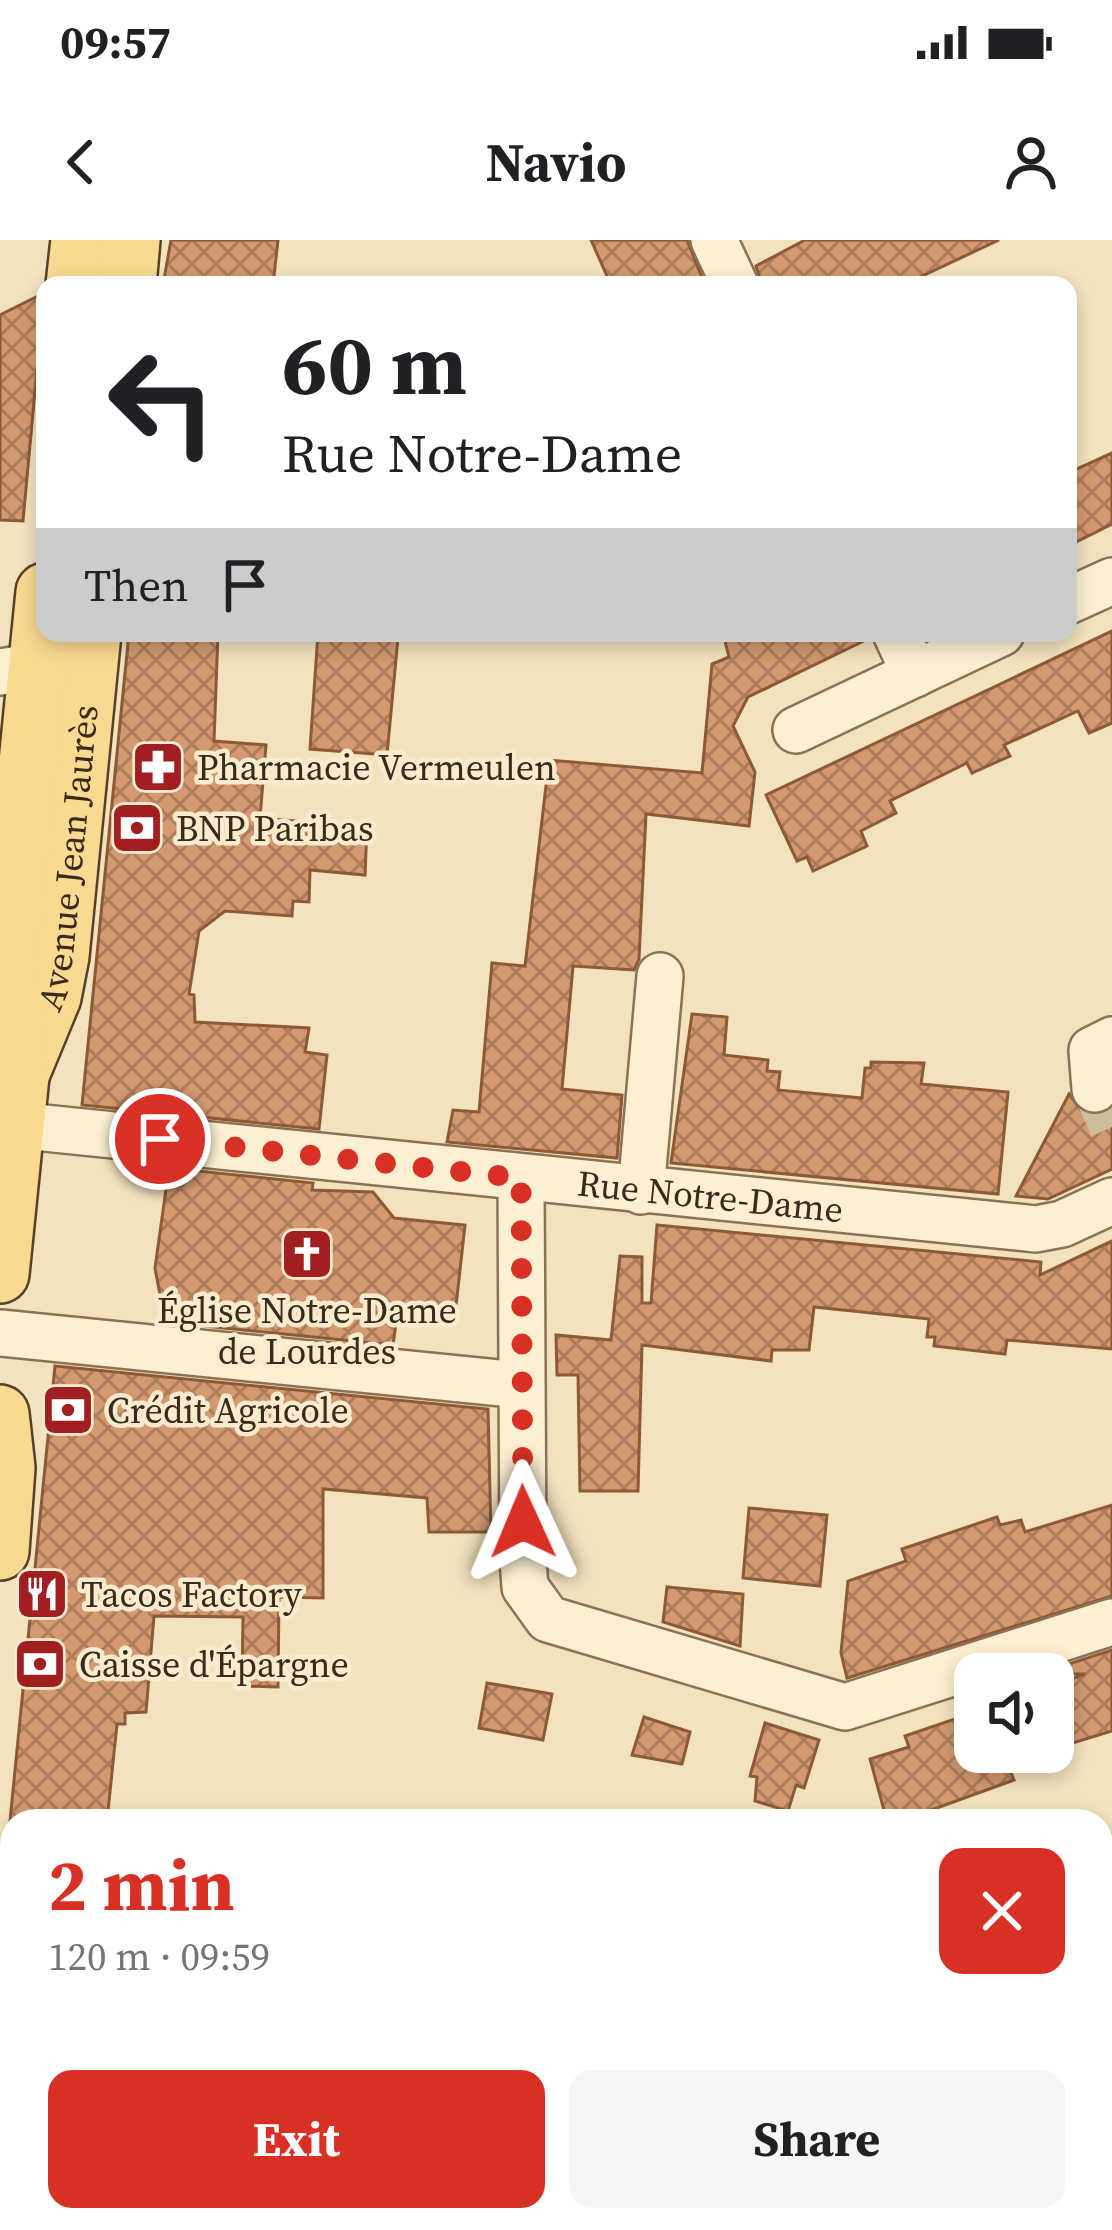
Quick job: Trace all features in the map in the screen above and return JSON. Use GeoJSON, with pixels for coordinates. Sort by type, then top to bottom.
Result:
{"type":"FeatureCollection","features":[{"type":"Feature","properties":{"kind":"main road"},"geometry":{"type":"LineString","coordinates":[[76,276],[80,240]]}},
{"type":"Feature","properties":{"kind":"main road"},"geometry":{"type":"LineString","coordinates":[[128,276],[131,240]]}},
{"type":"Feature","properties":{"kind":"main road","name":"Avenue Jean Jaurès"},"geometry":{"type":"LineString","coordinates":[[11,1139],[60,956],[91,642]]}},
{"type":"Feature","properties":{"kind":"main road","name":"Avenue Jean Jaurès"},"geometry":{"type":"LineString","coordinates":[[0,1274],[11,1139],[8,980],[34,657]]}},
{"type":"Feature","properties":{"kind":"main road"},"geometry":{"type":"LineString","coordinates":[[0,1414],[6,1468],[0,1551]]}},
{"type":"Feature","properties":{"kind":"street"},"geometry":{"type":"LineString","coordinates":[[100,276],[104,240]]}},
{"type":"Feature","properties":{"kind":"street"},"geometry":{"type":"LineString","coordinates":[[1077,597],[1112,580]]}},
{"type":"Feature","properties":{"kind":"street"},"geometry":{"type":"LineString","coordinates":[[796,730],[905,653],[958,642]]}},
{"type":"Feature","properties":{"kind":"street"},"geometry":{"type":"LineString","coordinates":[[641,1191],[660,976]]}},
{"type":"Feature","properties":{"kind":"street"},"geometry":{"type":"LineString","coordinates":[[1094,1089],[1092,1050],[1112,1040]]}},
{"type":"Feature","properties":{"kind":"street","name":"Rue Notre-Dame"},"geometry":{"type":"LineString","coordinates":[[11,1139],[521,1178],[1036,1228],[1062,1224],[1112,1201]]}},
{"type":"Feature","properties":{"kind":"street"},"geometry":{"type":"LineString","coordinates":[[521,1178],[526,1588],[548,1619],[844,1706],[865,1704],[1112,1622]]}},
{"type":"Feature","properties":{"kind":"street"},"geometry":{"type":"LineString","coordinates":[[0,1333],[520,1385]]}},
{"type":"Feature","properties":{"kind":"building"},"geometry":{"type":"Polygon","coordinates":[[[171,240],[278,240],[274,276],[165,276],[171,240]]]}},
{"type":"Feature","properties":{"kind":"building"},"geometry":{"type":"Polygon","coordinates":[[[591,240],[687,240],[701,276],[607,276],[591,240]]]}},
{"type":"Feature","properties":{"kind":"building"},"geometry":{"type":"Polygon","coordinates":[[[805,240],[999,240],[922,276],[759,276],[756,266],[805,240]]]}},
{"type":"Feature","properties":{"kind":"building"},"geometry":{"type":"Polygon","coordinates":[[[36,297],[36,380],[23,521],[0,520],[0,315],[36,297]]]}},
{"type":"Feature","properties":{"kind":"building"},"geometry":{"type":"Polygon","coordinates":[[[1112,453],[1112,524],[1077,542],[1077,469],[1112,453]]]}},
{"type":"Feature","properties":{"kind":"building"},"geometry":{"type":"Polygon","coordinates":[[[1112,631],[1112,723],[1089,733],[1078,711],[1004,745],[1010,756],[972,773],[967,763],[890,801],[896,813],[861,831],[867,846],[813,871],[807,857],[797,861],[766,795],[1112,631]]]}},
{"type":"Feature","properties":{"kind":"building"},"geometry":{"type":"Polygon","coordinates":[[[128,642],[218,642],[214,741],[266,745],[260,818],[367,827],[365,875],[310,870],[309,902],[293,901],[292,916],[225,911],[199,931],[189,994],[194,995],[195,1022],[309,1028],[305,1052],[327,1055],[319,1129],[82,1105],[128,642]]]}},
{"type":"Feature","properties":{"kind":"building"},"geometry":{"type":"Polygon","coordinates":[[[317,642],[398,642],[387,755],[310,749],[317,642]]]}},
{"type":"Feature","properties":{"kind":"building"},"geometry":{"type":"Polygon","coordinates":[[[725,642],[862,642],[748,697],[733,726],[755,772],[749,826],[646,814],[639,959],[634,970],[573,966],[562,1089],[622,1095],[617,1158],[447,1142],[453,1110],[479,1112],[492,963],[525,966],[549,760],[702,773],[712,664],[729,657],[725,642]]]}},
{"type":"Feature","properties":{"kind":"building"},"geometry":{"type":"Polygon","coordinates":[[[692,1014],[727,1017],[724,1055],[768,1060],[767,1071],[780,1072],[778,1090],[862,1098],[865,1068],[871,1068],[871,1062],[924,1063],[921,1084],[1008,1092],[998,1194],[671,1163],[692,1014]]]}},
{"type":"Feature","properties":{"kind":"building"},"geometry":{"type":"Polygon","coordinates":[[[1069,1094],[1084,1114],[1112,1109],[1112,1169],[1048,1199],[1016,1196],[1069,1094]]]}},
{"type":"Feature","properties":{"kind":"building","name":"Église Notre-Dame de Lourdes"},"geometry":{"type":"Polygon","coordinates":[[[169,1168],[313,1183],[312,1190],[373,1192],[394,1218],[465,1225],[455,1315],[398,1309],[393,1345],[165,1322],[155,1268],[169,1168]]]}},
{"type":"Feature","properties":{"kind":"building"},"geometry":{"type":"Polygon","coordinates":[[[657,1225],[1041,1262],[1040,1275],[1112,1241],[1112,1349],[1007,1340],[1005,1354],[934,1346],[935,1337],[927,1337],[929,1319],[814,1307],[809,1350],[772,1350],[771,1361],[642,1345],[638,1491],[580,1491],[578,1375],[557,1375],[556,1335],[611,1340],[620,1256],[642,1257],[642,1303],[651,1303],[657,1225]]]}},
{"type":"Feature","properties":{"kind":"building"},"geometry":{"type":"Polygon","coordinates":[[[55,1366],[488,1409],[491,1532],[429,1532],[427,1498],[323,1489],[323,1598],[279,1597],[278,1687],[242,1686],[243,1617],[154,1616],[146,1712],[125,1713],[125,1724],[117,1724],[108,1809],[11,1809],[55,1366]]]}},
{"type":"Feature","properties":{"kind":"building"},"geometry":{"type":"Polygon","coordinates":[[[1112,1505],[1112,1596],[847,1678],[841,1653],[848,1581],[906,1561],[902,1549],[997,1517],[1000,1525],[1021,1520],[1025,1532],[1112,1505]]]}},
{"type":"Feature","properties":{"kind":"building"},"geometry":{"type":"Polygon","coordinates":[[[749,1508],[827,1515],[820,1586],[743,1578],[749,1508]]]}},
{"type":"Feature","properties":{"kind":"building"},"geometry":{"type":"Polygon","coordinates":[[[667,1587],[743,1594],[740,1646],[663,1622],[667,1587]]]}},
{"type":"Feature","properties":{"kind":"building"},"geometry":{"type":"Polygon","coordinates":[[[1112,1650],[1112,1731],[1074,1743],[1074,1678],[1085,1674],[1074,1674],[1074,1662],[1112,1650]]]}},
{"type":"Feature","properties":{"kind":"building"},"geometry":{"type":"Polygon","coordinates":[[[487,1683],[552,1694],[543,1740],[479,1728],[487,1683]]]}},
{"type":"Feature","properties":{"kind":"building"},"geometry":{"type":"Polygon","coordinates":[[[644,1717],[690,1732],[682,1764],[632,1755],[644,1717]]]}},
{"type":"Feature","properties":{"kind":"building"},"geometry":{"type":"Polygon","coordinates":[[[954,1719],[954,1773],[1011,1773],[1014,1780],[934,1809],[884,1809],[870,1759],[909,1747],[905,1736],[954,1719]]]}},
{"type":"Feature","properties":{"kind":"building"},"geometry":{"type":"Polygon","coordinates":[[[765,1723],[819,1740],[804,1788],[796,1785],[789,1809],[755,1801],[757,1777],[750,1776],[765,1723]]]}},
{"type":"Feature","properties":{"kind":"tunnel"},"geometry":{"type":"LineString","coordinates":[[1095,1089],[1112,1127]]}},
{"type":"Feature","properties":{"kind":"place","name":"Pharmacie Vermeulen"},"geometry":{"type":"Point","coordinates":[158,767]}},
{"type":"Feature","properties":{"kind":"place","name":"BNP Paribas"},"geometry":{"type":"Point","coordinates":[137,828]}},
{"type":"Feature","properties":{"kind":"place","name":"Église Notre-Dame de Lourdes"},"geometry":{"type":"Point","coordinates":[307,1254]}},
{"type":"Feature","properties":{"kind":"place","name":"Crédit Agricole"},"geometry":{"type":"Point","coordinates":[68,1410]}},
{"type":"Feature","properties":{"kind":"place","name":"Tacos Factory"},"geometry":{"type":"Point","coordinates":[42,1594]}},
{"type":"Feature","properties":{"kind":"place","name":"Caisse d'Épargne"},"geometry":{"type":"Point","coordinates":[40,1664]}},
{"type":"Feature","properties":{"kind":"route"},"geometry":{"type":"LineString","coordinates":[[160,1139],[489,1170],[521,1178],[523,1522]]}}]}
